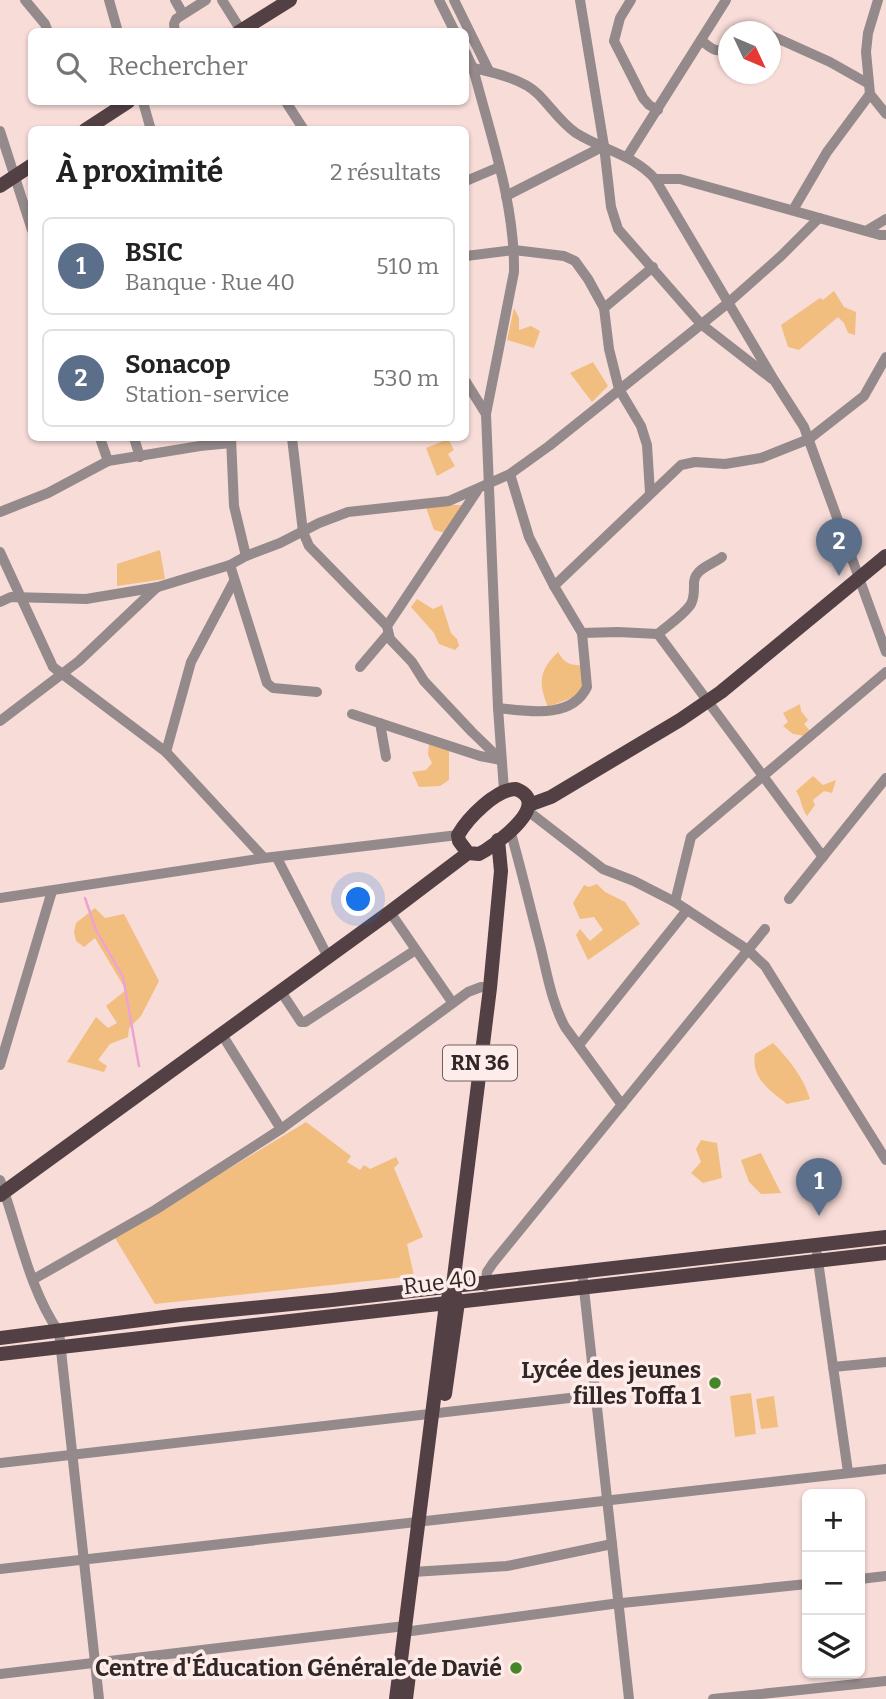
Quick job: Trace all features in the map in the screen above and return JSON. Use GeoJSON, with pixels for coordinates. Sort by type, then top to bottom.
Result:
{"type":"FeatureCollection","features":[{"type":"Feature","properties":{"kind":"main road"},"geometry":{"type":"LineString","coordinates":[[246,28],[290,0]]}},
{"type":"Feature","properties":{"kind":"main road"},"geometry":{"type":"LineString","coordinates":[[91,126],[123,105]]}},
{"type":"Feature","properties":{"kind":"main road"},"geometry":{"type":"LineString","coordinates":[[0,186],[28,168]]}},
{"type":"Feature","properties":{"kind":"main road"},"geometry":{"type":"LineString","coordinates":[[1,1189],[328,957],[468,853],[479,853],[499,840],[528,808],[551,797],[708,701],[886,555]]}},
{"type":"Feature","properties":{"kind":"main road"},"geometry":{"type":"LineString","coordinates":[[468,853],[458,835],[464,825],[504,790],[521,791],[528,799],[528,808]]}},
{"type":"Feature","properties":{"kind":"main road","name":"RN 36"},"geometry":{"type":"LineString","coordinates":[[396,1699],[417,1572],[490,988],[500,871],[499,840]]}},
{"type":"Feature","properties":{"kind":"main road","name":"Rue 40"},"geometry":{"type":"LineString","coordinates":[[0,1354],[584,1287],[816,1252],[886,1237]]}},
{"type":"Feature","properties":{"kind":"main road","name":"Rue 40"},"geometry":{"type":"LineString","coordinates":[[0,1338],[180,1315],[582,1271],[816,1252],[886,1252]]}},
{"type":"Feature","properties":{"kind":"main road","name":"RN 36"},"geometry":{"type":"LineString","coordinates":[[406,1699],[408,1629]]}},
{"type":"Feature","properties":{"kind":"street"},"geometry":{"type":"LineString","coordinates":[[25,0],[47,28]]}},
{"type":"Feature","properties":{"kind":"street"},"geometry":{"type":"LineString","coordinates":[[108,0],[117,28]]}},
{"type":"Feature","properties":{"kind":"street"},"geometry":{"type":"LineString","coordinates":[[174,0],[183,14]]}},
{"type":"Feature","properties":{"kind":"street"},"geometry":{"type":"LineString","coordinates":[[175,28],[174,24],[183,14],[205,0]]}},
{"type":"Feature","properties":{"kind":"street"},"geometry":{"type":"LineString","coordinates":[[222,0],[239,28]]}},
{"type":"Feature","properties":{"kind":"street"},"geometry":{"type":"LineString","coordinates":[[439,0],[453,28]]}},
{"type":"Feature","properties":{"kind":"street"},"geometry":{"type":"LineString","coordinates":[[454,0],[468,28]]}},
{"type":"Feature","properties":{"kind":"street"},"geometry":{"type":"LineString","coordinates":[[580,0],[613,219],[624,239],[653,267],[701,324],[774,380]]}},
{"type":"Feature","properties":{"kind":"street"},"geometry":{"type":"LineString","coordinates":[[631,0],[620,18],[614,41],[643,98],[658,110]]}},
{"type":"Feature","properties":{"kind":"street"},"geometry":{"type":"LineString","coordinates":[[793,210],[869,89],[866,52],[878,0]]}},
{"type":"Feature","properties":{"kind":"street"},"geometry":{"type":"LineString","coordinates":[[627,157],[724,1]]}},
{"type":"Feature","properties":{"kind":"street"},"geometry":{"type":"LineString","coordinates":[[469,30],[489,71]]}},
{"type":"Feature","properties":{"kind":"street"},"geometry":{"type":"LineString","coordinates":[[701,40],[718,52]]}},
{"type":"Feature","properties":{"kind":"street"},"geometry":{"type":"LineString","coordinates":[[781,40],[830,62],[869,89],[886,114]]}},
{"type":"Feature","properties":{"kind":"street"},"geometry":{"type":"LineString","coordinates":[[469,59],[506,196],[514,250],[514,272],[486,414],[483,486],[504,790]]}},
{"type":"Feature","properties":{"kind":"street"},"geometry":{"type":"LineString","coordinates":[[473,68],[489,71],[530,88],[569,128],[640,164],[655,179],[809,439],[886,652]]}},
{"type":"Feature","properties":{"kind":"street"},"geometry":{"type":"LineString","coordinates":[[145,105],[150,126]]}},
{"type":"Feature","properties":{"kind":"street"},"geometry":{"type":"LineString","coordinates":[[288,105],[301,126]]}},
{"type":"Feature","properties":{"kind":"street"},"geometry":{"type":"LineString","coordinates":[[0,131],[28,217]]}},
{"type":"Feature","properties":{"kind":"street"},"geometry":{"type":"LineString","coordinates":[[506,196],[604,146]]}},
{"type":"Feature","properties":{"kind":"street"},"geometry":{"type":"LineString","coordinates":[[469,180],[499,167]]}},
{"type":"Feature","properties":{"kind":"street"},"geometry":{"type":"LineString","coordinates":[[655,179],[680,179],[884,237]]}},
{"type":"Feature","properties":{"kind":"street"},"geometry":{"type":"LineString","coordinates":[[0,602],[11,597],[86,599],[158,587],[230,565],[319,523],[355,510],[441,503],[456,499],[510,474],[728,303],[819,218]]}},
{"type":"Feature","properties":{"kind":"street"},"geometry":{"type":"LineString","coordinates":[[866,231],[886,219]]}},
{"type":"Feature","properties":{"kind":"street"},"geometry":{"type":"LineString","coordinates":[[469,256],[514,250],[569,257],[588,279],[604,308],[609,349],[620,388],[641,426],[647,445],[650,493]]}},
{"type":"Feature","properties":{"kind":"street"},"geometry":{"type":"LineString","coordinates":[[604,308],[653,267]]}},
{"type":"Feature","properties":{"kind":"street"},"geometry":{"type":"LineString","coordinates":[[554,586],[681,465],[689,462],[726,464],[761,458],[809,439],[864,396],[886,357]]}},
{"type":"Feature","properties":{"kind":"street"},"geometry":{"type":"LineString","coordinates":[[469,387],[486,414]]}},
{"type":"Feature","properties":{"kind":"street"},"geometry":{"type":"LineString","coordinates":[[101,441],[108,461]]}},
{"type":"Feature","properties":{"kind":"street"},"geometry":{"type":"LineString","coordinates":[[135,441],[140,457]]}},
{"type":"Feature","properties":{"kind":"street"},"geometry":{"type":"LineString","coordinates":[[0,512],[48,493],[108,461],[226,441]]}},
{"type":"Feature","properties":{"kind":"street"},"geometry":{"type":"LineString","coordinates":[[231,441],[234,506],[246,556]]}},
{"type":"Feature","properties":{"kind":"street"},"geometry":{"type":"LineString","coordinates":[[292,441],[303,532],[315,552],[388,630],[394,645],[412,662],[424,681],[501,760]]}},
{"type":"Feature","properties":{"kind":"street"},"geometry":{"type":"LineString","coordinates":[[498,708],[545,712],[558,709],[579,698],[587,687],[582,634],[529,537],[510,474]]}},
{"type":"Feature","properties":{"kind":"street"},"geometry":{"type":"LineString","coordinates":[[360,667],[388,630],[483,486]]}},
{"type":"Feature","properties":{"kind":"street"},"geometry":{"type":"LineString","coordinates":[[0,552],[50,663],[166,751],[264,858]]}},
{"type":"Feature","properties":{"kind":"street"},"geometry":{"type":"LineString","coordinates":[[582,634],[658,634],[690,606],[694,594],[693,580],[697,573],[722,558]]}},
{"type":"Feature","properties":{"kind":"street"},"geometry":{"type":"LineString","coordinates":[[230,565],[267,683],[273,688],[317,692]]}},
{"type":"Feature","properties":{"kind":"street"},"geometry":{"type":"LineString","coordinates":[[166,751],[191,662],[234,581]]}},
{"type":"Feature","properties":{"kind":"street"},"geometry":{"type":"LineString","coordinates":[[0,721],[62,674],[158,587]]}},
{"type":"Feature","properties":{"kind":"street"},"geometry":{"type":"LineString","coordinates":[[658,634],[823,858]]}},
{"type":"Feature","properties":{"kind":"street"},"geometry":{"type":"LineString","coordinates":[[675,902],[691,837],[886,673]]}},
{"type":"Feature","properties":{"kind":"street"},"geometry":{"type":"LineString","coordinates":[[352,713],[480,756],[501,760]]}},
{"type":"Feature","properties":{"kind":"street"},"geometry":{"type":"LineString","coordinates":[[380,723],[386,757]]}},
{"type":"Feature","properties":{"kind":"street"},"geometry":{"type":"LineString","coordinates":[[789,899],[886,778]]}},
{"type":"Feature","properties":{"kind":"street"},"geometry":{"type":"LineString","coordinates":[[528,808],[603,869],[635,881],[675,902],[748,950],[774,978],[886,1160]]}},
{"type":"Feature","properties":{"kind":"street"},"geometry":{"type":"LineString","coordinates":[[510,830],[526,884],[531,915],[552,995],[565,1027],[622,1105]]}},
{"type":"Feature","properties":{"kind":"street"},"geometry":{"type":"LineString","coordinates":[[0,898],[264,858],[458,835]]}},
{"type":"Feature","properties":{"kind":"street"},"geometry":{"type":"LineString","coordinates":[[277,858],[328,957]]}},
{"type":"Feature","properties":{"kind":"street"},"geometry":{"type":"LineString","coordinates":[[0,1065],[52,891]]}},
{"type":"Feature","properties":{"kind":"street"},"geometry":{"type":"LineString","coordinates":[[579,1045],[687,910]]}},
{"type":"Feature","properties":{"kind":"street"},"geometry":{"type":"LineString","coordinates":[[390,912],[414,951],[452,1002]]}},
{"type":"Feature","properties":{"kind":"street"},"geometry":{"type":"LineString","coordinates":[[485,1299],[484,1282],[493,1264],[765,929]]}},
{"type":"Feature","properties":{"kind":"street"},"geometry":{"type":"LineString","coordinates":[[280,990],[301,1022],[305,1022],[414,951]]}},
{"type":"Feature","properties":{"kind":"street"},"geometry":{"type":"LineString","coordinates":[[34,1279],[155,1210],[281,1129],[452,1002],[474,988],[490,988]]}},
{"type":"Feature","properties":{"kind":"street"},"geometry":{"type":"LineString","coordinates":[[221,1033],[281,1129]]}},
{"type":"Feature","properties":{"kind":"street"},"geometry":{"type":"LineString","coordinates":[[1,1189],[34,1279],[58,1332],[99,1699]]}},
{"type":"Feature","properties":{"kind":"street"},"geometry":{"type":"LineString","coordinates":[[816,1252],[848,1472]]}},
{"type":"Feature","properties":{"kind":"street"},"geometry":{"type":"LineString","coordinates":[[582,1271],[629,1699]]}},
{"type":"Feature","properties":{"kind":"street"},"geometry":{"type":"LineString","coordinates":[[833,1367],[886,1362]]}},
{"type":"Feature","properties":{"kind":"street"},"geometry":{"type":"LineString","coordinates":[[0,1463],[596,1395]]}},
{"type":"Feature","properties":{"kind":"street"},"geometry":{"type":"LineString","coordinates":[[0,1569],[886,1469]]}},
{"type":"Feature","properties":{"kind":"street"},"geometry":{"type":"LineString","coordinates":[[417,1572],[507,1566],[612,1544]]}},
{"type":"Feature","properties":{"kind":"street"},"geometry":{"type":"LineString","coordinates":[[865,1578],[886,1576]]}},
{"type":"Feature","properties":{"kind":"street"},"geometry":{"type":"LineString","coordinates":[[0,1674],[802,1585]]}},
{"type":"Feature","properties":{"kind":"street"},"geometry":{"type":"LineString","coordinates":[[713,1699],[886,1681]]}},
{"type":"Feature","properties":{"kind":"shaded area"},"geometry":{"type":"Polygon","coordinates":[[[834,291],[844,307],[856,312],[855,335],[848,333],[838,317],[799,350],[788,347],[781,325],[834,291]]]}},
{"type":"Feature","properties":{"kind":"shaded area"},"geometry":{"type":"Polygon","coordinates":[[[514,308],[519,318],[519,330],[531,326],[540,331],[534,348],[507,340],[514,308]]]}},
{"type":"Feature","properties":{"kind":"shaded area"},"geometry":{"type":"Polygon","coordinates":[[[593,362],[608,386],[592,402],[570,373],[593,362]]]}},
{"type":"Feature","properties":{"kind":"shaded area"},"geometry":{"type":"Polygon","coordinates":[[[449,441],[454,450],[448,454],[455,466],[437,476],[426,448],[449,441]]]}},
{"type":"Feature","properties":{"kind":"shaded area"},"geometry":{"type":"Polygon","coordinates":[[[425,505],[467,505],[449,534],[434,530],[425,505]]]}},
{"type":"Feature","properties":{"kind":"shaded area"},"geometry":{"type":"Polygon","coordinates":[[[160,550],[165,579],[117,586],[117,564],[160,550]]]}},
{"type":"Feature","properties":{"kind":"shaded area"},"geometry":{"type":"Polygon","coordinates":[[[417,599],[433,609],[442,605],[451,633],[457,639],[459,646],[455,650],[439,644],[434,633],[411,607],[417,599]]]}},
{"type":"Feature","properties":{"kind":"shaded area"},"geometry":{"type":"Polygon","coordinates":[[[558,652],[569,663],[585,665],[584,693],[548,707],[542,677],[547,665],[558,652]]]}},
{"type":"Feature","properties":{"kind":"shaded area"},"geometry":{"type":"Polygon","coordinates":[[[800,704],[801,711],[808,720],[804,724],[811,732],[805,736],[793,734],[783,726],[788,722],[783,713],[800,704]]]}},
{"type":"Feature","properties":{"kind":"shaded area"},"geometry":{"type":"Polygon","coordinates":[[[429,744],[449,744],[449,780],[440,786],[419,787],[412,772],[426,770],[432,763],[428,755],[429,744]]]}},
{"type":"Feature","properties":{"kind":"shaded area"},"geometry":{"type":"Polygon","coordinates":[[[813,776],[823,785],[836,780],[832,793],[824,791],[813,800],[815,805],[807,816],[796,791],[813,776]]]}},
{"type":"Feature","properties":{"kind":"shaded area"},"geometry":{"type":"Polygon","coordinates":[[[597,884],[605,892],[625,902],[640,924],[588,960],[576,935],[580,929],[590,941],[603,930],[594,917],[580,919],[573,903],[584,885],[589,887],[597,884]]]}},
{"type":"Feature","properties":{"kind":"shaded area"},"geometry":{"type":"Polygon","coordinates":[[[95,908],[105,918],[124,914],[159,981],[141,1016],[129,1028],[128,1037],[110,1044],[98,1060],[107,1066],[104,1072],[67,1062],[96,1017],[108,1028],[117,1023],[106,1006],[126,990],[95,938],[84,947],[76,941],[76,923],[95,908]]]}},
{"type":"Feature","properties":{"kind":"shaded area"},"geometry":{"type":"Polygon","coordinates":[[[773,1043],[795,1069],[810,1099],[787,1104],[768,1089],[759,1077],[755,1054],[773,1043]]]}},
{"type":"Feature","properties":{"kind":"shaded area"},"geometry":{"type":"Polygon","coordinates":[[[306,1122],[351,1156],[347,1162],[360,1170],[364,1165],[370,1169],[396,1157],[399,1163],[394,1168],[423,1237],[407,1244],[414,1276],[155,1304],[115,1238],[306,1122]]]}},
{"type":"Feature","properties":{"kind":"shaded area"},"geometry":{"type":"Polygon","coordinates":[[[701,1140],[717,1143],[722,1178],[703,1183],[691,1173],[701,1162],[696,1149],[701,1140]]]}},
{"type":"Feature","properties":{"kind":"shaded area"},"geometry":{"type":"Polygon","coordinates":[[[761,1153],[781,1193],[761,1194],[749,1182],[741,1160],[761,1153]]]}},
{"type":"Feature","properties":{"kind":"shaded area"},"geometry":{"type":"Polygon","coordinates":[[[751,1393],[756,1434],[735,1437],[730,1396],[751,1393]]]}},
{"type":"Feature","properties":{"kind":"shaded area"},"geometry":{"type":"Polygon","coordinates":[[[774,1396],[778,1427],[761,1429],[756,1399],[774,1396]]]}},
{"type":"Feature","properties":{"kind":"waterway"},"geometry":{"type":"LineString","coordinates":[[85,898],[96,930],[123,977],[139,1066]]}},
{"type":"Feature","properties":{"kind":"place","name":"Sonacop"},"geometry":{"type":"Point","coordinates":[839,576]}},
{"type":"Feature","properties":{"kind":"place","name":"BSIC"},"geometry":{"type":"Point","coordinates":[819,1216]}},
{"type":"Feature","properties":{"kind":"place","name":"Lycée des jeunes filles Toffa 1"},"geometry":{"type":"Point","coordinates":[715,1383]}},
{"type":"Feature","properties":{"kind":"place","name":"Centre d'Éducation Générale de Davié"},"geometry":{"type":"Point","coordinates":[516,1668]}}]}
